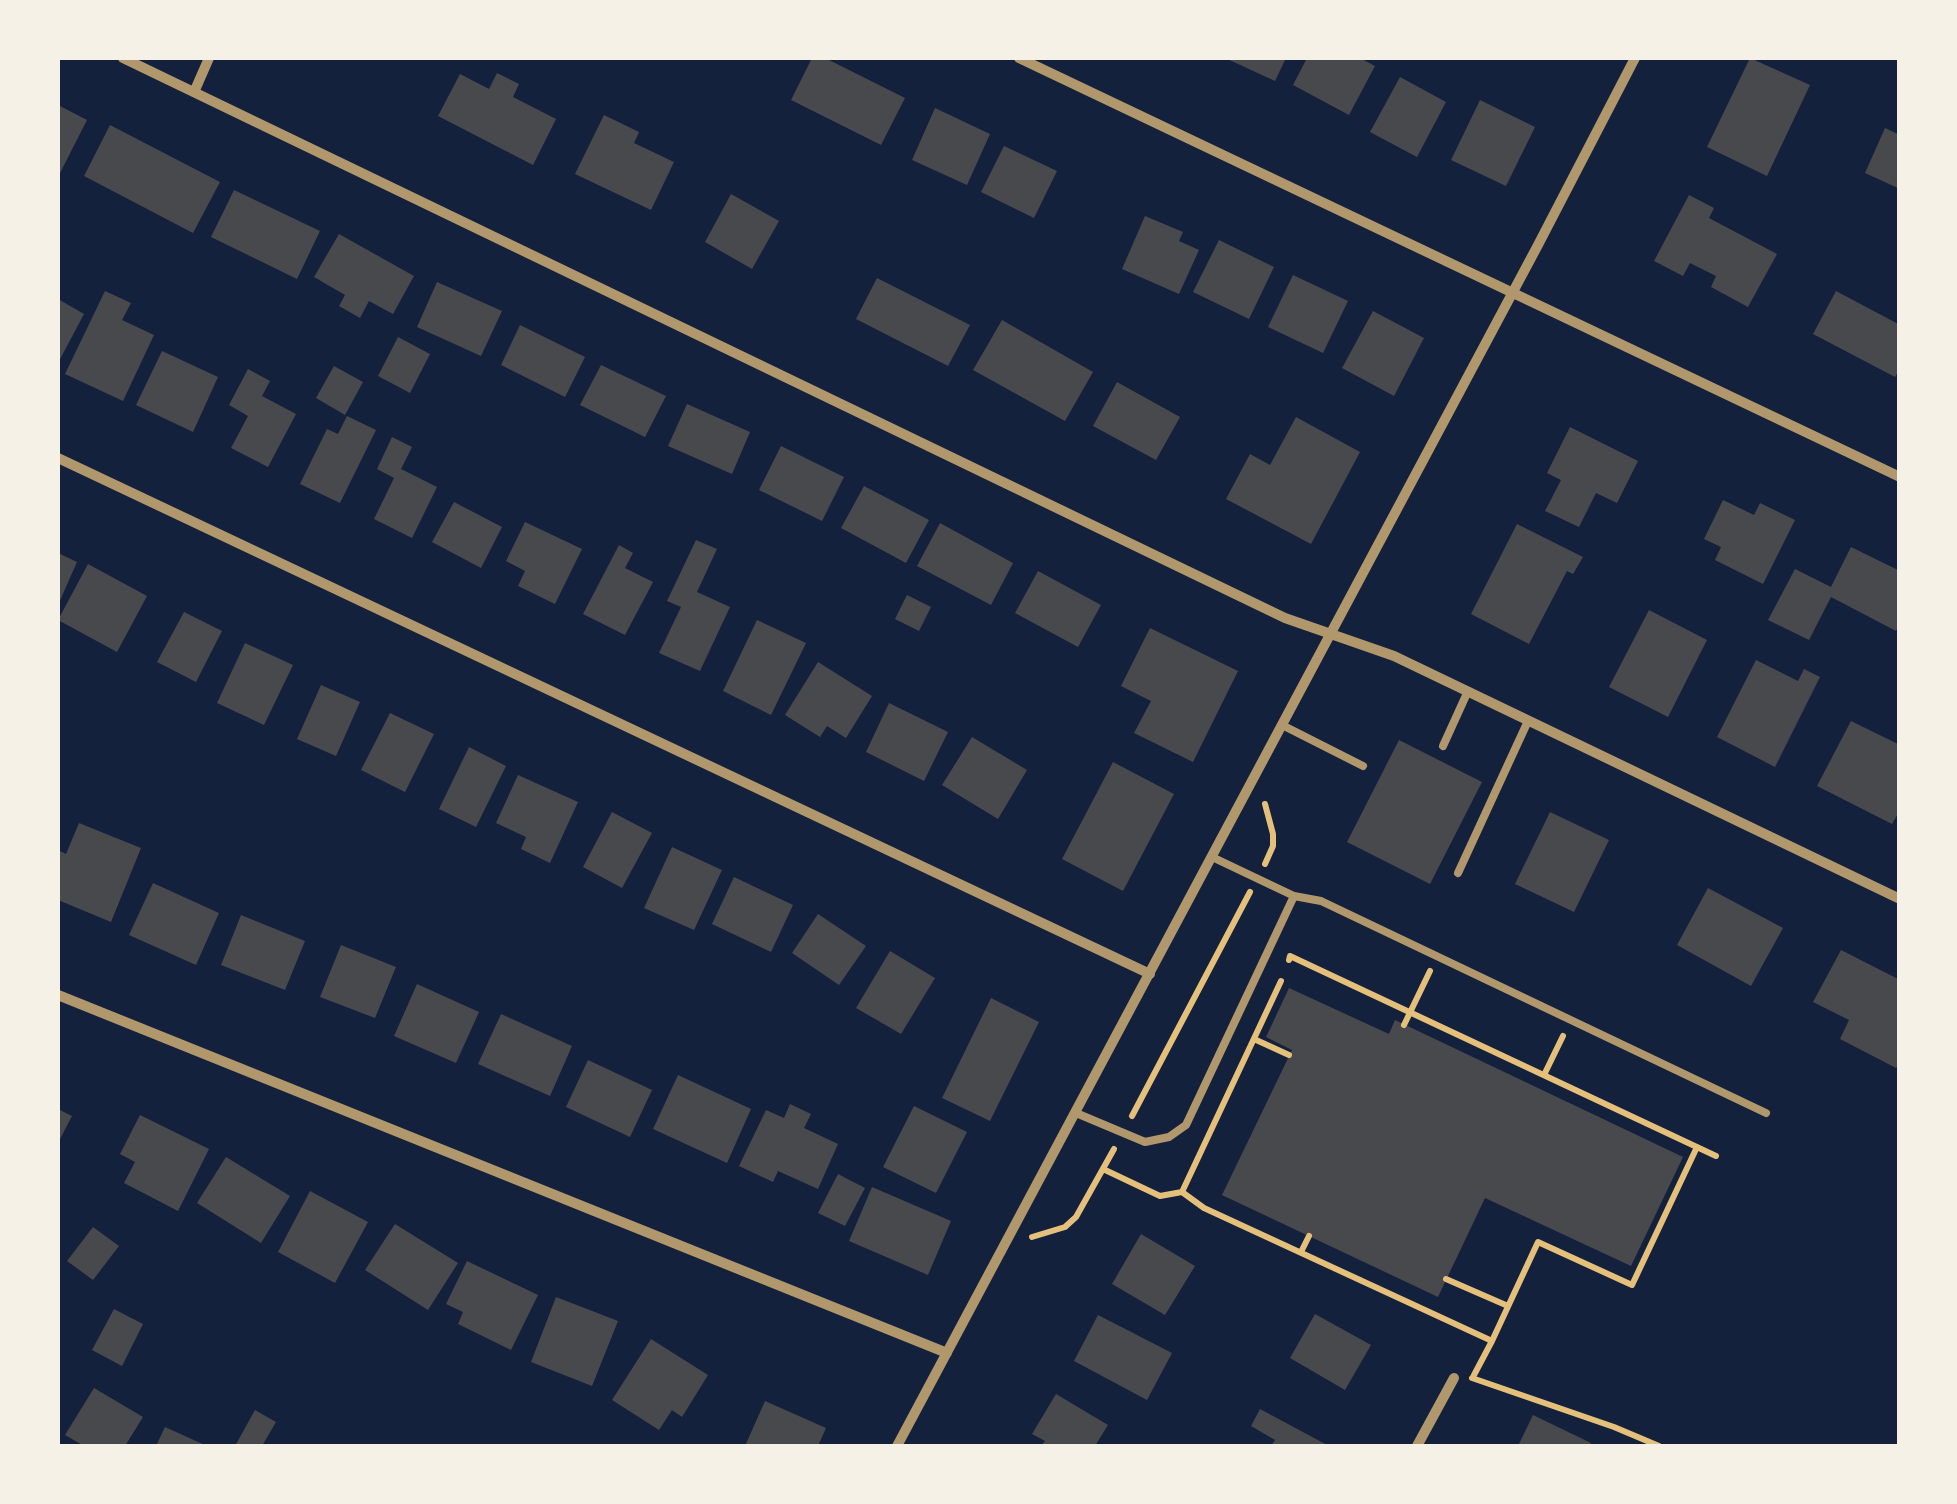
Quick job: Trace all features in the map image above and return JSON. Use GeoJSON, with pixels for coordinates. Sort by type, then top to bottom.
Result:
{"type":"FeatureCollection","features":[{"type":"Feature","properties":{"kind":"street"},"geometry":{"type":"LineString","coordinates":[[123,58],[1268,610],[1394,656],[1900,899]]}},
{"type":"Feature","properties":{"kind":"street"},"geometry":{"type":"LineString","coordinates":[[195,90],[209,58]]}},
{"type":"Feature","properties":{"kind":"street"},"geometry":{"type":"LineString","coordinates":[[1019,58],[1900,477]]}},
{"type":"Feature","properties":{"kind":"street"},"geometry":{"type":"LineString","coordinates":[[897,1446],[1635,58]]}},
{"type":"Feature","properties":{"kind":"street"},"geometry":{"type":"LineString","coordinates":[[58,458],[1150,974]]}},
{"type":"Feature","properties":{"kind":"street"},"geometry":{"type":"LineString","coordinates":[[58,995],[947,1353]]}},
{"type":"Feature","properties":{"kind":"street"},"geometry":{"type":"LineString","coordinates":[[1417,1446],[1454,1378]]}},
{"type":"Feature","properties":{"kind":"lane"},"geometry":{"type":"LineString","coordinates":[[1443,746],[1468,691]]}},
{"type":"Feature","properties":{"kind":"lane"},"geometry":{"type":"LineString","coordinates":[[1458,873],[1528,720]]}},
{"type":"Feature","properties":{"kind":"lane"},"geometry":{"type":"LineString","coordinates":[[1282,724],[1363,766]]}},
{"type":"Feature","properties":{"kind":"lane"},"geometry":{"type":"LineString","coordinates":[[1212,857],[1294,896],[1320,901],[1766,1112]]}},
{"type":"Feature","properties":{"kind":"lane"},"geometry":{"type":"LineString","coordinates":[[1076,1113],[1136,1141],[1158,1140],[1178,1132],[1186,1124],[1294,896]]}},
{"type":"Feature","properties":{"kind":"path"},"geometry":{"type":"LineString","coordinates":[[1268,859],[1273,846],[1270,818]]}},
{"type":"Feature","properties":{"kind":"path"},"geometry":{"type":"LineString","coordinates":[[1135,1110],[1243,905]]}},
{"type":"Feature","properties":{"kind":"path"},"geometry":{"type":"LineString","coordinates":[[1290,956],[1716,1156]]}},
{"type":"Feature","properties":{"kind":"path"},"geometry":{"type":"LineString","coordinates":[[1404,1025],[1436,956]]}},
{"type":"Feature","properties":{"kind":"path"},"geometry":{"type":"LineString","coordinates":[[1254,1039],[1289,1055]]}},
{"type":"Feature","properties":{"kind":"path"},"geometry":{"type":"LineString","coordinates":[[1544,1075],[1550,1063]]}},
{"type":"Feature","properties":{"kind":"path"},"geometry":{"type":"LineString","coordinates":[[1473,1378],[1538,1242],[1632,1285],[1697,1147]]}},
{"type":"Feature","properties":{"kind":"path"},"geometry":{"type":"LineString","coordinates":[[1065,1227],[1082,1207],[1107,1161]]}},
{"type":"Feature","properties":{"kind":"path"},"geometry":{"type":"LineString","coordinates":[[1182,1192],[1204,1208],[1492,1341]]}},
{"type":"Feature","properties":{"kind":"path"},"geometry":{"type":"LineString","coordinates":[[1301,1252],[1309,1236]]}},
{"type":"Feature","properties":{"kind":"path"},"geometry":{"type":"LineString","coordinates":[[1446,1279],[1508,1306]]}},
{"type":"Feature","properties":{"kind":"path"},"geometry":{"type":"LineString","coordinates":[[1454,1378],[1473,1378],[1659,1446]]}},
{"type":"Feature","properties":{"kind":"building"},"geometry":{"type":"Polygon","coordinates":[[[812,58],[825,58],[905,98],[881,145],[791,100],[812,58]]]}},
{"type":"Feature","properties":{"kind":"building"},"geometry":{"type":"Polygon","coordinates":[[[1225,58],[1286,58],[1275,81],[1225,58]]]}},
{"type":"Feature","properties":{"kind":"building"},"geometry":{"type":"Polygon","coordinates":[[[1307,58],[1360,58],[1375,66],[1349,115],[1293,85],[1307,58]]]}},
{"type":"Feature","properties":{"kind":"building"},"geometry":{"type":"Polygon","coordinates":[[[1750,58],[1810,85],[1767,176],[1707,147],[1750,58]]]}},
{"type":"Feature","properties":{"kind":"building"},"geometry":{"type":"Polygon","coordinates":[[[497,73],[519,84],[513,97],[556,119],[533,165],[438,116],[460,74],[489,89],[497,73]]]}},
{"type":"Feature","properties":{"kind":"building"},"geometry":{"type":"Polygon","coordinates":[[[1400,77],[1446,102],[1417,157],[1370,132],[1400,77]]]}},
{"type":"Feature","properties":{"kind":"building"},"geometry":{"type":"Polygon","coordinates":[[[1480,100],[1535,127],[1506,186],[1451,160],[1480,100]]]}},
{"type":"Feature","properties":{"kind":"building"},"geometry":{"type":"Polygon","coordinates":[[[58,105],[87,120],[58,177],[58,105]]]}},
{"type":"Feature","properties":{"kind":"building"},"geometry":{"type":"Polygon","coordinates":[[[935,108],[990,134],[967,185],[912,160],[935,108]]]}},
{"type":"Feature","properties":{"kind":"building"},"geometry":{"type":"Polygon","coordinates":[[[604,115],[639,132],[634,143],[674,162],[651,210],[575,174],[604,115]]]}},
{"type":"Feature","properties":{"kind":"building"},"geometry":{"type":"Polygon","coordinates":[[[110,125],[220,182],[193,233],[84,176],[110,125]]]}},
{"type":"Feature","properties":{"kind":"building"},"geometry":{"type":"Polygon","coordinates":[[[1885,128],[1900,135],[1900,189],[1865,173],[1885,128]]]}},
{"type":"Feature","properties":{"kind":"building"},"geometry":{"type":"Polygon","coordinates":[[[1004,146],[1057,171],[1034,218],[981,192],[1004,146]]]}},
{"type":"Feature","properties":{"kind":"building"},"geometry":{"type":"Polygon","coordinates":[[[234,190],[320,231],[297,279],[211,237],[234,190]]]}},
{"type":"Feature","properties":{"kind":"building"},"geometry":{"type":"Polygon","coordinates":[[[731,194],[779,221],[752,269],[705,242],[731,194]]]}},
{"type":"Feature","properties":{"kind":"building"},"geometry":{"type":"Polygon","coordinates":[[[1689,195],[1714,208],[1709,218],[1777,254],[1748,307],[1711,287],[1716,276],[1690,263],[1683,276],[1654,261],[1689,195]]]}},
{"type":"Feature","properties":{"kind":"building"},"geometry":{"type":"Polygon","coordinates":[[[1145,216],[1183,232],[1179,241],[1199,250],[1179,294],[1122,269],[1145,216]]]}},
{"type":"Feature","properties":{"kind":"building"},"geometry":{"type":"Polygon","coordinates":[[[339,234],[414,276],[393,314],[369,301],[360,318],[339,306],[345,295],[314,277],[339,234]]]}},
{"type":"Feature","properties":{"kind":"building"},"geometry":{"type":"Polygon","coordinates":[[[1219,240],[1274,267],[1249,319],[1193,292],[1219,240]]]}},
{"type":"Feature","properties":{"kind":"building"},"geometry":{"type":"Polygon","coordinates":[[[1293,275],[1348,301],[1323,353],[1268,327],[1293,275]]]}},
{"type":"Feature","properties":{"kind":"building"},"geometry":{"type":"Polygon","coordinates":[[[877,278],[970,325],[948,366],[856,319],[877,278]]]}},
{"type":"Feature","properties":{"kind":"building"},"geometry":{"type":"Polygon","coordinates":[[[437,282],[502,311],[481,356],[417,327],[437,282]]]}},
{"type":"Feature","properties":{"kind":"building"},"geometry":{"type":"Polygon","coordinates":[[[105,291],[131,303],[122,320],[154,335],[123,401],[65,374],[105,291]]]}},
{"type":"Feature","properties":{"kind":"building"},"geometry":{"type":"Polygon","coordinates":[[[1836,291],[1900,325],[1900,369],[1895,377],[1813,334],[1836,291]]]}},
{"type":"Feature","properties":{"kind":"building"},"geometry":{"type":"Polygon","coordinates":[[[58,299],[84,314],[58,363],[58,299]]]}},
{"type":"Feature","properties":{"kind":"building"},"geometry":{"type":"Polygon","coordinates":[[[1373,311],[1424,338],[1394,396],[1342,368],[1373,311]]]}},
{"type":"Feature","properties":{"kind":"building"},"geometry":{"type":"Polygon","coordinates":[[[1002,320],[1093,372],[1065,421],[973,370],[1002,320]]]}},
{"type":"Feature","properties":{"kind":"building"},"geometry":{"type":"Polygon","coordinates":[[[520,325],[585,357],[565,397],[501,365],[520,325]]]}},
{"type":"Feature","properties":{"kind":"building"},"geometry":{"type":"Polygon","coordinates":[[[398,337],[430,354],[410,393],[378,376],[398,337]]]}},
{"type":"Feature","properties":{"kind":"building"},"geometry":{"type":"Polygon","coordinates":[[[162,351],[218,377],[193,432],[136,405],[162,351]]]}},
{"type":"Feature","properties":{"kind":"building"},"geometry":{"type":"Polygon","coordinates":[[[601,365],[666,396],[645,437],[580,405],[601,365]]]}},
{"type":"Feature","properties":{"kind":"building"},"geometry":{"type":"Polygon","coordinates":[[[334,366],[363,382],[345,415],[316,398],[334,366]]]}},
{"type":"Feature","properties":{"kind":"building"},"geometry":{"type":"Polygon","coordinates":[[[248,369],[270,381],[262,396],[296,414],[268,467],[231,448],[248,416],[229,405],[248,369]]]}},
{"type":"Feature","properties":{"kind":"building"},"geometry":{"type":"Polygon","coordinates":[[[1117,382],[1180,417],[1156,460],[1093,426],[1117,382]]]}},
{"type":"Feature","properties":{"kind":"building"},"geometry":{"type":"Polygon","coordinates":[[[687,404],[750,432],[732,474],[668,446],[687,404]]]}},
{"type":"Feature","properties":{"kind":"building"},"geometry":{"type":"Polygon","coordinates":[[[347,416],[376,430],[340,503],[300,484],[327,429],[338,434],[347,416]]]}},
{"type":"Feature","properties":{"kind":"building"},"geometry":{"type":"Polygon","coordinates":[[[1296,417],[1360,452],[1311,544],[1226,499],[1250,454],[1270,465],[1296,417]]]}},
{"type":"Feature","properties":{"kind":"building"},"geometry":{"type":"Polygon","coordinates":[[[1570,427],[1638,461],[1617,503],[1596,493],[1579,527],[1545,511],[1561,480],[1547,473],[1570,427]]]}},
{"type":"Feature","properties":{"kind":"building"},"geometry":{"type":"Polygon","coordinates":[[[392,437],[412,447],[401,469],[437,487],[412,538],[374,519],[394,478],[377,469],[392,437]]]}},
{"type":"Feature","properties":{"kind":"building"},"geometry":{"type":"Polygon","coordinates":[[[781,446],[844,477],[822,521],[759,490],[781,446]]]}},
{"type":"Feature","properties":{"kind":"building"},"geometry":{"type":"Polygon","coordinates":[[[864,486],[929,520],[906,563],[841,528],[864,486]]]}},
{"type":"Feature","properties":{"kind":"building"},"geometry":{"type":"Polygon","coordinates":[[[1723,500],[1754,515],[1760,503],[1795,520],[1763,584],[1715,560],[1721,547],[1704,539],[1723,500]]]}},
{"type":"Feature","properties":{"kind":"building"},"geometry":{"type":"Polygon","coordinates":[[[454,502],[502,527],[481,568],[432,542],[454,502]]]}},
{"type":"Feature","properties":{"kind":"building"},"geometry":{"type":"Polygon","coordinates":[[[525,522],[582,549],[555,604],[518,586],[525,571],[506,561],[525,522]]]}},
{"type":"Feature","properties":{"kind":"building"},"geometry":{"type":"Polygon","coordinates":[[[940,523],[1013,563],[991,605],[917,566],[940,523]]]}},
{"type":"Feature","properties":{"kind":"building"},"geometry":{"type":"Polygon","coordinates":[[[1517,524],[1583,557],[1573,574],[1567,571],[1529,644],[1471,614],[1517,524]]]}},
{"type":"Feature","properties":{"kind":"building"},"geometry":{"type":"Polygon","coordinates":[[[696,540],[717,549],[697,592],[730,607],[700,671],[659,653],[681,607],[667,601],[696,540]]]}},
{"type":"Feature","properties":{"kind":"building"},"geometry":{"type":"Polygon","coordinates":[[[619,545],[633,553],[625,568],[653,582],[625,635],[583,614],[619,545]]]}},
{"type":"Feature","properties":{"kind":"building"},"geometry":{"type":"Polygon","coordinates":[[[1851,547],[1900,571],[1900,623],[1896,631],[1831,597],[1809,640],[1768,620],[1795,569],[1831,587],[1851,547]]]}},
{"type":"Feature","properties":{"kind":"building"},"geometry":{"type":"Polygon","coordinates":[[[58,553],[77,562],[58,605],[58,553]]]}},
{"type":"Feature","properties":{"kind":"building"},"geometry":{"type":"Polygon","coordinates":[[[88,564],[147,596],[117,652],[58,620],[88,564]]]}},
{"type":"Feature","properties":{"kind":"building"},"geometry":{"type":"Polygon","coordinates":[[[1038,571],[1101,605],[1078,647],[1015,613],[1038,571]]]}},
{"type":"Feature","properties":{"kind":"building"},"geometry":{"type":"Polygon","coordinates":[[[907,595],[931,607],[919,631],[895,619],[907,595]]]}},
{"type":"Feature","properties":{"kind":"building"},"geometry":{"type":"Polygon","coordinates":[[[1649,610],[1707,640],[1668,717],[1609,687],[1649,610]]]}},
{"type":"Feature","properties":{"kind":"building"},"geometry":{"type":"Polygon","coordinates":[[[184,612],[222,631],[196,682],[157,662],[184,612]]]}},
{"type":"Feature","properties":{"kind":"building"},"geometry":{"type":"Polygon","coordinates":[[[757,620],[806,643],[771,715],[723,691],[757,620]]]}},
{"type":"Feature","properties":{"kind":"building"},"geometry":{"type":"Polygon","coordinates":[[[1150,628],[1238,671],[1193,762],[1134,733],[1151,701],[1121,686],[1150,628]]]}},
{"type":"Feature","properties":{"kind":"building"},"geometry":{"type":"Polygon","coordinates":[[[245,643],[293,665],[264,725],[217,703],[245,643]]]}},
{"type":"Feature","properties":{"kind":"building"},"geometry":{"type":"Polygon","coordinates":[[[1756,660],[1798,681],[1804,669],[1820,677],[1775,767],[1717,737],[1756,660]]]}},
{"type":"Feature","properties":{"kind":"building"},"geometry":{"type":"Polygon","coordinates":[[[818,662],[872,696],[846,738],[827,726],[820,737],[785,715],[818,662]]]}},
{"type":"Feature","properties":{"kind":"building"},"geometry":{"type":"Polygon","coordinates":[[[321,685],[360,702],[336,756],[297,739],[321,685]]]}},
{"type":"Feature","properties":{"kind":"building"},"geometry":{"type":"Polygon","coordinates":[[[889,703],[948,732],[924,781],[866,752],[889,703]]]}},
{"type":"Feature","properties":{"kind":"building"},"geometry":{"type":"Polygon","coordinates":[[[390,713],[434,734],[405,792],[361,770],[390,713]]]}},
{"type":"Feature","properties":{"kind":"building"},"geometry":{"type":"Polygon","coordinates":[[[1851,721],[1900,745],[1900,810],[1892,824],[1817,786],[1851,721]]]}},
{"type":"Feature","properties":{"kind":"building"},"geometry":{"type":"Polygon","coordinates":[[[972,737],[1027,770],[998,819],[942,785],[972,737]]]}},
{"type":"Feature","properties":{"kind":"building"},"geometry":{"type":"Polygon","coordinates":[[[1399,740],[1482,782],[1430,884],[1347,842],[1399,740]]]}},
{"type":"Feature","properties":{"kind":"building"},"geometry":{"type":"Polygon","coordinates":[[[469,747],[506,766],[476,827],[439,809],[469,747]]]}},
{"type":"Feature","properties":{"kind":"building"},"geometry":{"type":"Polygon","coordinates":[[[1113,762],[1174,794],[1123,891],[1062,859],[1113,762]]]}},
{"type":"Feature","properties":{"kind":"building"},"geometry":{"type":"Polygon","coordinates":[[[518,775],[578,802],[550,863],[521,849],[526,837],[496,823],[518,775]]]}},
{"type":"Feature","properties":{"kind":"building"},"geometry":{"type":"Polygon","coordinates":[[[612,812],[652,833],[622,888],[583,867],[612,812]]]}},
{"type":"Feature","properties":{"kind":"building"},"geometry":{"type":"Polygon","coordinates":[[[1550,812],[1609,840],[1574,912],[1515,884],[1550,812]]]}},
{"type":"Feature","properties":{"kind":"building"},"geometry":{"type":"Polygon","coordinates":[[[79,823],[141,848],[111,922],[58,900],[58,850],[66,854],[79,823]]]}},
{"type":"Feature","properties":{"kind":"building"},"geometry":{"type":"Polygon","coordinates":[[[672,847],[722,870],[694,930],[644,908],[672,847]]]}},
{"type":"Feature","properties":{"kind":"building"},"geometry":{"type":"Polygon","coordinates":[[[734,877],[793,905],[771,952],[712,924],[734,877]]]}},
{"type":"Feature","properties":{"kind":"building"},"geometry":{"type":"Polygon","coordinates":[[[153,883],[219,913],[196,965],[129,935],[153,883]]]}},
{"type":"Feature","properties":{"kind":"building"},"geometry":{"type":"Polygon","coordinates":[[[1708,888],[1783,928],[1751,986],[1677,945],[1708,888]]]}},
{"type":"Feature","properties":{"kind":"building"},"geometry":{"type":"Polygon","coordinates":[[[818,914],[866,946],[839,985],[792,953],[818,914]]]}},
{"type":"Feature","properties":{"kind":"building"},"geometry":{"type":"Polygon","coordinates":[[[241,915],[305,941],[285,990],[221,965],[241,915]]]}},
{"type":"Feature","properties":{"kind":"building"},"geometry":{"type":"Polygon","coordinates":[[[341,945],[396,967],[375,1018],[320,997],[341,945]]]}},
{"type":"Feature","properties":{"kind":"building"},"geometry":{"type":"Polygon","coordinates":[[[1841,950],[1900,980],[1900,1062],[1896,1068],[1840,1039],[1849,1020],[1813,1002],[1841,950]]]}},
{"type":"Feature","properties":{"kind":"building"},"geometry":{"type":"Polygon","coordinates":[[[890,951],[935,978],[901,1034],[856,1008],[890,951]]]}},
{"type":"Feature","properties":{"kind":"building"},"geometry":{"type":"Polygon","coordinates":[[[417,984],[479,1012],[456,1063],[394,1036],[417,984]]]}},
{"type":"Feature","properties":{"kind":"building"},"geometry":{"type":"Polygon","coordinates":[[[1289,988],[1389,1034],[1395,1020],[1683,1157],[1631,1266],[1485,1198],[1438,1297],[1222,1195],[1292,1050],[1266,1037],[1289,988]]]}},
{"type":"Feature","properties":{"kind":"building"},"geometry":{"type":"Polygon","coordinates":[[[991,998],[1039,1022],[990,1121],[942,1098],[991,998]]]}},
{"type":"Feature","properties":{"kind":"building"},"geometry":{"type":"Polygon","coordinates":[[[501,1014],[572,1046],[550,1096],[478,1064],[501,1014]]]}},
{"type":"Feature","properties":{"kind":"building"},"geometry":{"type":"Polygon","coordinates":[[[588,1060],[652,1090],[630,1137],[566,1107],[588,1060]]]}},
{"type":"Feature","properties":{"kind":"building"},"geometry":{"type":"Polygon","coordinates":[[[678,1075],[751,1109],[727,1163],[653,1129],[678,1075]]]}},
{"type":"Feature","properties":{"kind":"building"},"geometry":{"type":"Polygon","coordinates":[[[790,1104],[811,1114],[804,1128],[838,1144],[818,1189],[778,1171],[773,1182],[739,1166],[766,1110],[784,1118],[790,1104]]]}},
{"type":"Feature","properties":{"kind":"building"},"geometry":{"type":"Polygon","coordinates":[[[914,1106],[967,1132],[936,1193],[883,1167],[914,1106]]]}},
{"type":"Feature","properties":{"kind":"building"},"geometry":{"type":"Polygon","coordinates":[[[58,1109],[72,1116],[58,1143],[58,1109]]]}},
{"type":"Feature","properties":{"kind":"building"},"geometry":{"type":"Polygon","coordinates":[[[140,1115],[209,1149],[178,1211],[124,1183],[135,1162],[120,1154],[140,1115]]]}},
{"type":"Feature","properties":{"kind":"building"},"geometry":{"type":"Polygon","coordinates":[[[226,1157],[290,1196],[261,1243],[197,1203],[226,1157]]]}},
{"type":"Feature","properties":{"kind":"building"},"geometry":{"type":"Polygon","coordinates":[[[838,1174],[865,1188],[845,1226],[818,1213],[838,1174]]]}},
{"type":"Feature","properties":{"kind":"building"},"geometry":{"type":"Polygon","coordinates":[[[872,1187],[951,1221],[928,1275],[849,1241],[872,1187]]]}},
{"type":"Feature","properties":{"kind":"building"},"geometry":{"type":"Polygon","coordinates":[[[310,1191],[368,1222],[335,1283],[278,1252],[310,1191]]]}},
{"type":"Feature","properties":{"kind":"building"},"geometry":{"type":"Polygon","coordinates":[[[395,1224],[458,1263],[428,1310],[365,1270],[395,1224]]]}},
{"type":"Feature","properties":{"kind":"building"},"geometry":{"type":"Polygon","coordinates":[[[93,1227],[119,1246],[93,1280],[67,1261],[93,1227]]]}},
{"type":"Feature","properties":{"kind":"building"},"geometry":{"type":"Polygon","coordinates":[[[1141,1234],[1195,1266],[1165,1315],[1112,1284],[1141,1234]]]}},
{"type":"Feature","properties":{"kind":"building"},"geometry":{"type":"Polygon","coordinates":[[[467,1261],[538,1295],[511,1350],[458,1324],[463,1312],[446,1304],[467,1261]]]}},
{"type":"Feature","properties":{"kind":"building"},"geometry":{"type":"Polygon","coordinates":[[[556,1297],[618,1321],[592,1386],[531,1362],[556,1297]]]}},
{"type":"Feature","properties":{"kind":"building"},"geometry":{"type":"Polygon","coordinates":[[[114,1309],[143,1324],[122,1366],[92,1350],[114,1309]]]}},
{"type":"Feature","properties":{"kind":"building"},"geometry":{"type":"Polygon","coordinates":[[[1315,1314],[1371,1345],[1345,1390],[1290,1358],[1315,1314]]]}},
{"type":"Feature","properties":{"kind":"building"},"geometry":{"type":"Polygon","coordinates":[[[1098,1315],[1172,1353],[1147,1400],[1074,1361],[1098,1315]]]}},
{"type":"Feature","properties":{"kind":"building"},"geometry":{"type":"Polygon","coordinates":[[[651,1339],[708,1375],[682,1417],[672,1410],[659,1430],[612,1400],[651,1339]]]}},
{"type":"Feature","properties":{"kind":"building"},"geometry":{"type":"Polygon","coordinates":[[[94,1388],[143,1417],[125,1446],[84,1446],[65,1435],[94,1388]]]}},
{"type":"Feature","properties":{"kind":"building"},"geometry":{"type":"Polygon","coordinates":[[[1056,1394],[1108,1425],[1095,1446],[1041,1446],[1045,1441],[1032,1434],[1056,1394]]]}},
{"type":"Feature","properties":{"kind":"building"},"geometry":{"type":"Polygon","coordinates":[[[765,1401],[826,1428],[818,1446],[745,1446],[765,1401]]]}},
{"type":"Feature","properties":{"kind":"building"},"geometry":{"type":"Polygon","coordinates":[[[1260,1409],[1329,1446],[1271,1446],[1275,1440],[1251,1426],[1260,1409]]]}},
{"type":"Feature","properties":{"kind":"building"},"geometry":{"type":"Polygon","coordinates":[[[255,1410],[276,1422],[262,1446],[235,1446],[255,1410]]]}},
{"type":"Feature","properties":{"kind":"building"},"geometry":{"type":"Polygon","coordinates":[[[1533,1415],[1591,1443],[1518,1446],[1533,1415]]]}},
{"type":"Feature","properties":{"kind":"building"},"geometry":{"type":"Polygon","coordinates":[[[165,1427],[207,1446],[156,1446],[165,1427]]]}}]}
